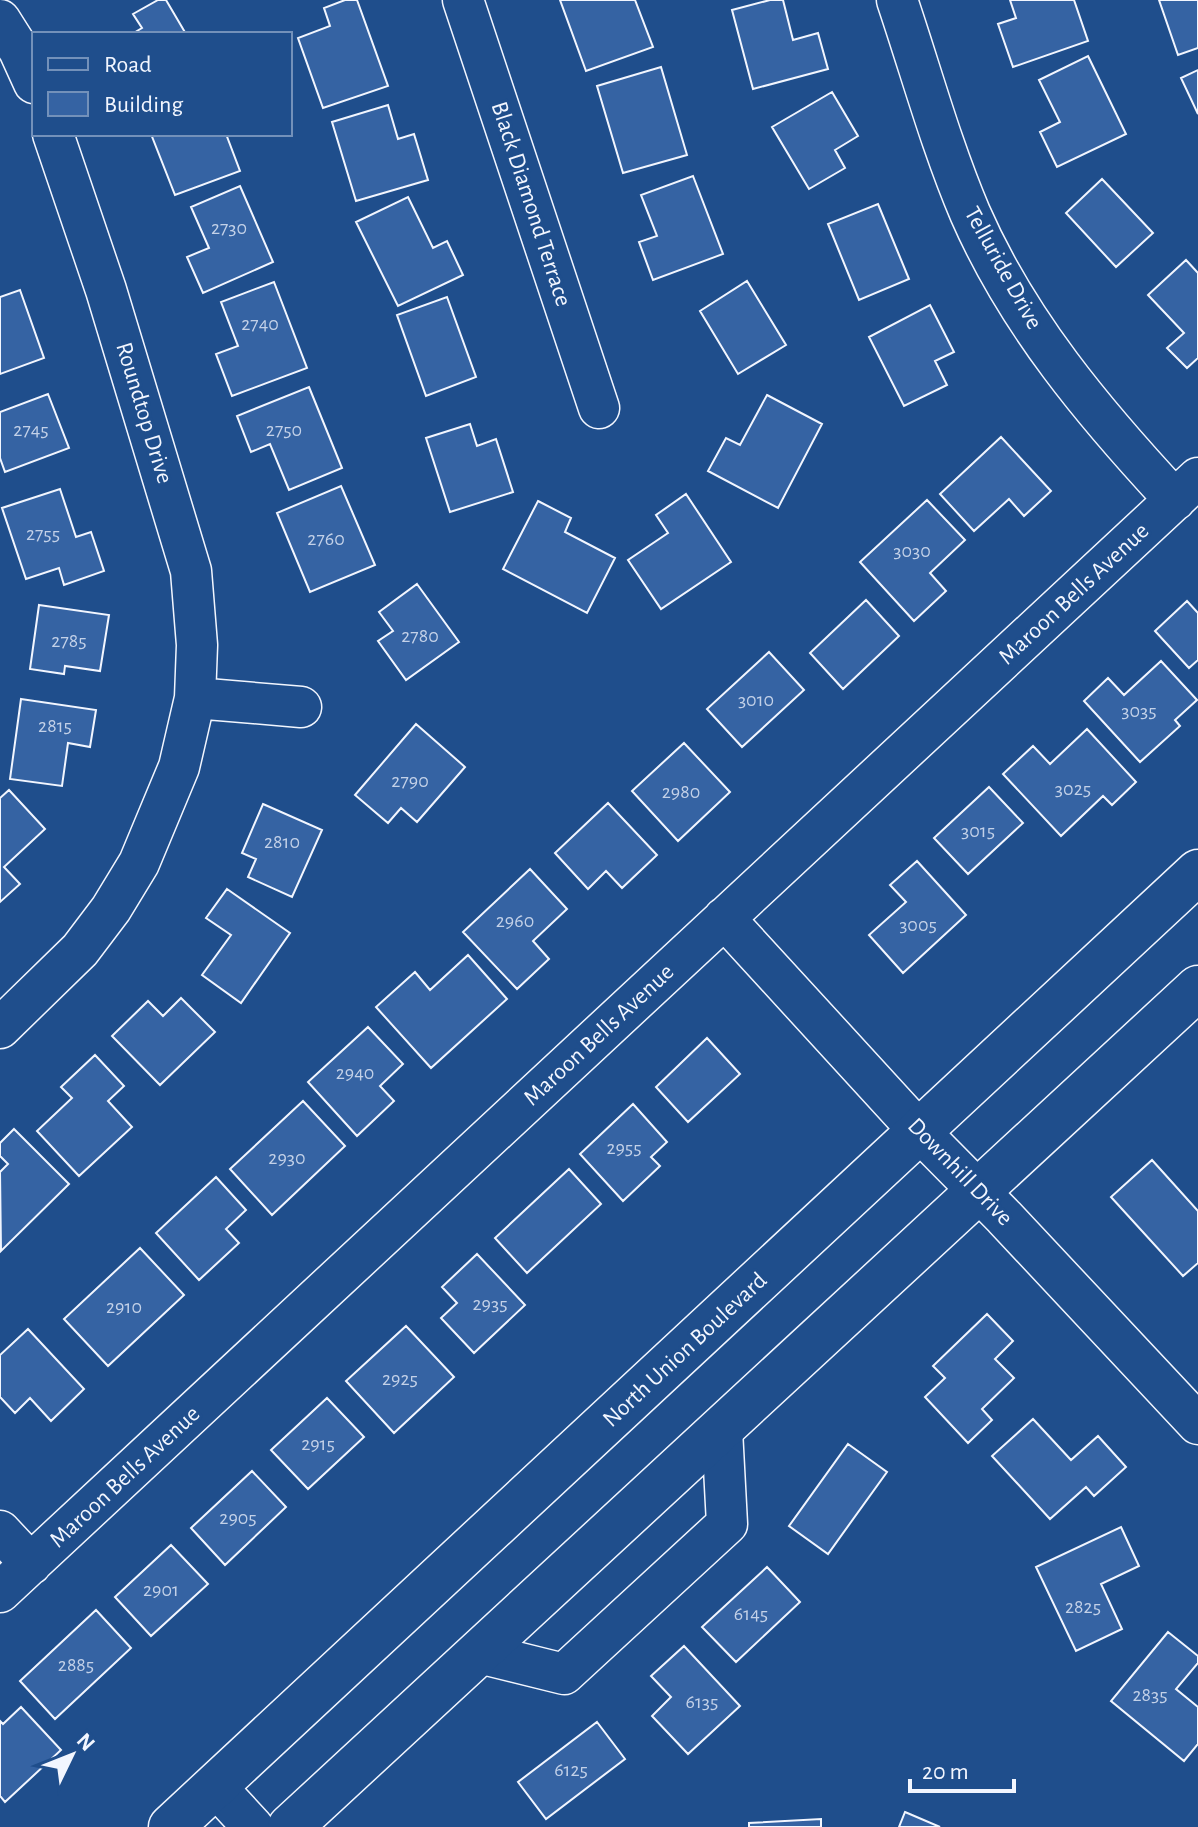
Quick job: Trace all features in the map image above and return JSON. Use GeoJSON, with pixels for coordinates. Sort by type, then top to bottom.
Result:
{"type":"FeatureCollection","features":[{"type":"Feature","properties":{"kind":"main road","name":"North Union Boulevard"},"geometry":{"type":"LineString","coordinates":[[171,1827],[1198,872]]}},
{"type":"Feature","properties":{"kind":"main road"},"geometry":{"type":"LineString","coordinates":[[290,1827],[1198,988]]}},
{"type":"Feature","properties":{"kind":"street","name":"Black Diamond Terrace"},"geometry":{"type":"LineString","coordinates":[[463,0],[599,408]]}},
{"type":"Feature","properties":{"kind":"street","name":"Telluride Drive"},"geometry":{"type":"LineString","coordinates":[[897,0],[965,200],[995,263],[1062,369],[1107,427],[1186,489]]}},
{"type":"Feature","properties":{"kind":"street"},"geometry":{"type":"LineString","coordinates":[[0,20],[32,79]]}},
{"type":"Feature","properties":{"kind":"street","name":"Roundtop Drive"},"geometry":{"type":"LineString","coordinates":[[0,1028],[80,950],[111,909],[139,863],[179,767],[195,698],[197,645],[191,571],[106,290],[54,136]]}},
{"type":"Feature","properties":{"kind":"street","name":"Maroon Bells Avenue"},"geometry":{"type":"LineString","coordinates":[[0,1592],[1186,489]]}},
{"type":"Feature","properties":{"kind":"street"},"geometry":{"type":"LineString","coordinates":[[195,698],[301,707]]}},
{"type":"Feature","properties":{"kind":"street","name":"Downhill Drive"},"geometry":{"type":"LineString","coordinates":[[724,918],[920,1132],[1192,1405]]}},
{"type":"Feature","properties":{"kind":"street"},"geometry":{"type":"LineString","coordinates":[[479,1653],[564,1674],[716,1535],[727,1524],[722,1430]]}},
{"type":"Feature","properties":{"kind":"street"},"geometry":{"type":"LineString","coordinates":[[0,1531],[31,1564]]}},
{"type":"Feature","properties":{"kind":"street"},"geometry":{"type":"LineString","coordinates":[[215,1786],[253,1827]]}},
{"type":"Feature","properties":{"kind":"building"},"geometry":{"type":"Polygon","coordinates":[[[158,0],[166,0],[185,32],[135,32],[142,28],[133,14],[158,0]]]}},
{"type":"Feature","properties":{"kind":"building"},"geometry":{"type":"Polygon","coordinates":[[[345,0],[357,0],[388,86],[323,108],[298,38],[330,26],[324,8],[345,0]]]}},
{"type":"Feature","properties":{"kind":"building"},"geometry":{"type":"Polygon","coordinates":[[[560,0],[635,0],[653,47],[586,71],[560,0]]]}},
{"type":"Feature","properties":{"kind":"building"},"geometry":{"type":"Polygon","coordinates":[[[770,0],[783,0],[793,40],[818,33],[828,69],[753,89],[732,10],[770,0]]]}},
{"type":"Feature","properties":{"kind":"building"},"geometry":{"type":"Polygon","coordinates":[[[1010,0],[1074,0],[1088,41],[1013,67],[998,24],[1016,18],[1010,0]]]}},
{"type":"Feature","properties":{"kind":"building"},"geometry":{"type":"Polygon","coordinates":[[[1159,0],[1198,0],[1198,48],[1178,55],[1159,0]]]}},
{"type":"Feature","properties":{"kind":"building"},"geometry":{"type":"Polygon","coordinates":[[[1088,56],[1126,134],[1057,167],[1040,132],[1060,122],[1039,80],[1088,56]]]}},
{"type":"Feature","properties":{"kind":"building"},"geometry":{"type":"Polygon","coordinates":[[[661,67],[687,155],[623,173],[597,86],[661,67]]]}},
{"type":"Feature","properties":{"kind":"building"},"geometry":{"type":"Polygon","coordinates":[[[1198,70],[1198,114],[1181,78],[1198,70]]]}},
{"type":"Feature","properties":{"kind":"building"},"geometry":{"type":"Polygon","coordinates":[[[832,92],[858,136],[835,150],[845,168],[809,189],[772,127],[832,92]]]}},
{"type":"Feature","properties":{"kind":"building"},"geometry":{"type":"Polygon","coordinates":[[[388,105],[398,139],[414,134],[428,180],[356,201],[332,122],[388,105]]]}},
{"type":"Feature","properties":{"kind":"building"},"geometry":{"type":"Polygon","coordinates":[[[152,136],[227,136],[240,171],[175,195],[152,136]]]}},
{"type":"Feature","properties":{"kind":"building"},"geometry":{"type":"Polygon","coordinates":[[[693,176],[723,254],[653,280],[639,242],[657,236],[641,195],[693,176]]]}},
{"type":"Feature","properties":{"kind":"building"},"geometry":{"type":"Polygon","coordinates":[[[1102,179],[1153,233],[1116,267],[1066,213],[1102,179]]]}},
{"type":"Feature","properties":{"kind":"building"},"geometry":{"type":"Polygon","coordinates":[[[240,186],[273,262],[203,293],[187,257],[209,248],[191,207],[240,186]]]}},
{"type":"Feature","properties":{"kind":"building"},"geometry":{"type":"Polygon","coordinates":[[[408,197],[433,248],[447,241],[463,275],[398,306],[356,222],[408,197]]]}},
{"type":"Feature","properties":{"kind":"building"},"geometry":{"type":"Polygon","coordinates":[[[878,204],[909,279],[859,300],[828,224],[878,204]]]}},
{"type":"Feature","properties":{"kind":"building"},"geometry":{"type":"Polygon","coordinates":[[[1186,260],[1198,273],[1198,358],[1187,368],[1167,348],[1184,333],[1148,295],[1186,260]]]}},
{"type":"Feature","properties":{"kind":"building"},"geometry":{"type":"Polygon","coordinates":[[[747,281],[786,345],[738,374],[700,311],[747,281]]]}},
{"type":"Feature","properties":{"kind":"building"},"geometry":{"type":"Polygon","coordinates":[[[274,282],[307,368],[232,396],[216,354],[238,346],[221,302],[274,282]]]}},
{"type":"Feature","properties":{"kind":"building"},"geometry":{"type":"Polygon","coordinates":[[[20,290],[44,358],[0,374],[0,297],[20,290]]]}},
{"type":"Feature","properties":{"kind":"building"},"geometry":{"type":"Polygon","coordinates":[[[447,297],[476,377],[426,396],[397,315],[447,297]]]}},
{"type":"Feature","properties":{"kind":"building"},"geometry":{"type":"Polygon","coordinates":[[[930,305],[954,352],[935,361],[947,385],[904,406],[869,337],[930,305]]]}},
{"type":"Feature","properties":{"kind":"building"},"geometry":{"type":"Polygon","coordinates":[[[309,387],[342,468],[289,490],[270,444],[251,452],[237,416],[309,387]]]}},
{"type":"Feature","properties":{"kind":"building"},"geometry":{"type":"Polygon","coordinates":[[[48,394],[69,448],[5,472],[0,458],[0,412],[48,394]]]}},
{"type":"Feature","properties":{"kind":"building"},"geometry":{"type":"Polygon","coordinates":[[[767,395],[822,424],[778,508],[708,471],[726,438],[740,445],[767,395]]]}},
{"type":"Feature","properties":{"kind":"building"},"geometry":{"type":"Polygon","coordinates":[[[470,424],[477,446],[496,439],[513,492],[450,512],[426,438],[470,424]]]}},
{"type":"Feature","properties":{"kind":"building"},"geometry":{"type":"Polygon","coordinates":[[[1001,437],[1051,491],[1024,516],[1009,499],[974,531],[940,494],[1001,437]]]}},
{"type":"Feature","properties":{"kind":"building"},"geometry":{"type":"Polygon","coordinates":[[[341,486],[375,565],[310,592],[277,513],[341,486]]]}},
{"type":"Feature","properties":{"kind":"building"},"geometry":{"type":"Polygon","coordinates":[[[60,489],[76,537],[91,532],[104,571],[64,585],[59,568],[26,579],[2,508],[60,489]]]}},
{"type":"Feature","properties":{"kind":"building"},"geometry":{"type":"Polygon","coordinates":[[[686,494],[731,562],[661,609],[628,560],[668,533],[656,515],[686,494]]]}},
{"type":"Feature","properties":{"kind":"building"},"geometry":{"type":"Polygon","coordinates":[[[927,500],[965,540],[930,573],[946,591],[914,621],[860,562],[927,500]]]}},
{"type":"Feature","properties":{"kind":"building"},"geometry":{"type":"Polygon","coordinates":[[[538,501],[571,518],[565,532],[615,558],[587,613],[503,569],[538,501]]]}},
{"type":"Feature","properties":{"kind":"building"},"geometry":{"type":"Polygon","coordinates":[[[417,584],[459,642],[406,680],[378,641],[393,631],[379,612],[417,584]]]}},
{"type":"Feature","properties":{"kind":"building"},"geometry":{"type":"Polygon","coordinates":[[[866,600],[899,636],[843,689],[810,653],[866,600]]]}},
{"type":"Feature","properties":{"kind":"building"},"geometry":{"type":"Polygon","coordinates":[[[1187,601],[1198,613],[1198,660],[1189,668],[1155,631],[1187,601]]]}},
{"type":"Feature","properties":{"kind":"building"},"geometry":{"type":"Polygon","coordinates":[[[39,605],[109,615],[100,671],[65,666],[64,674],[30,669],[39,605]]]}},
{"type":"Feature","properties":{"kind":"building"},"geometry":{"type":"Polygon","coordinates":[[[769,652],[804,690],[742,747],[707,709],[769,652]]]}},
{"type":"Feature","properties":{"kind":"building"},"geometry":{"type":"Polygon","coordinates":[[[1161,661],[1197,700],[1175,720],[1180,726],[1140,762],[1084,701],[1108,678],[1124,695],[1161,661]]]}},
{"type":"Feature","properties":{"kind":"building"},"geometry":{"type":"Polygon","coordinates":[[[21,699],[96,710],[90,747],[68,743],[62,786],[10,779],[21,699]]]}},
{"type":"Feature","properties":{"kind":"building"},"geometry":{"type":"Polygon","coordinates":[[[416,724],[465,767],[417,822],[401,808],[388,823],[355,795],[416,724]]]}},
{"type":"Feature","properties":{"kind":"building"},"geometry":{"type":"Polygon","coordinates":[[[1087,729],[1136,782],[1112,805],[1103,796],[1061,836],[1003,774],[1033,746],[1050,764],[1087,729]]]}},
{"type":"Feature","properties":{"kind":"building"},"geometry":{"type":"Polygon","coordinates":[[[684,743],[730,792],[678,841],[632,791],[684,743]]]}},
{"type":"Feature","properties":{"kind":"building"},"geometry":{"type":"Polygon","coordinates":[[[989,787],[1023,823],[968,874],[934,838],[989,787]]]}},
{"type":"Feature","properties":{"kind":"building"},"geometry":{"type":"Polygon","coordinates":[[[9,790],[45,829],[4,867],[20,884],[0,902],[0,798],[9,790]]]}},
{"type":"Feature","properties":{"kind":"building"},"geometry":{"type":"Polygon","coordinates":[[[608,803],[657,855],[622,888],[606,871],[588,889],[555,853],[608,803]]]}},
{"type":"Feature","properties":{"kind":"building"},"geometry":{"type":"Polygon","coordinates":[[[263,804],[322,830],[292,897],[248,877],[256,859],[242,853],[263,804]]]}},
{"type":"Feature","properties":{"kind":"building"},"geometry":{"type":"Polygon","coordinates":[[[917,861],[966,915],[903,973],[869,935],[906,902],[890,885],[917,861]]]}},
{"type":"Feature","properties":{"kind":"building"},"geometry":{"type":"Polygon","coordinates":[[[530,869],[567,909],[533,941],[549,959],[517,989],[463,932],[530,869]]]}},
{"type":"Feature","properties":{"kind":"building"},"geometry":{"type":"Polygon","coordinates":[[[227,889],[290,933],[241,1003],[202,975],[231,935],[206,918],[227,889]]]}},
{"type":"Feature","properties":{"kind":"building"},"geometry":{"type":"Polygon","coordinates":[[[468,955],[507,999],[431,1068],[376,1007],[415,972],[430,990],[468,955]]]}},
{"type":"Feature","properties":{"kind":"building"},"geometry":{"type":"Polygon","coordinates":[[[181,998],[215,1032],[160,1085],[112,1036],[148,1001],[163,1016],[181,998]]]}},
{"type":"Feature","properties":{"kind":"building"},"geometry":{"type":"Polygon","coordinates":[[[368,1027],[403,1064],[380,1086],[394,1101],[357,1136],[308,1082],[368,1027]]]}},
{"type":"Feature","properties":{"kind":"building"},"geometry":{"type":"Polygon","coordinates":[[[707,1038],[740,1074],[688,1122],[656,1087],[707,1038]]]}},
{"type":"Feature","properties":{"kind":"building"},"geometry":{"type":"Polygon","coordinates":[[[95,1055],[124,1086],[108,1101],[132,1127],[79,1176],[37,1131],[72,1098],[61,1087],[95,1055]]]}},
{"type":"Feature","properties":{"kind":"building"},"geometry":{"type":"Polygon","coordinates":[[[303,1101],[345,1146],[272,1215],[230,1169],[303,1101]]]}},
{"type":"Feature","properties":{"kind":"building"},"geometry":{"type":"Polygon","coordinates":[[[633,1104],[667,1142],[651,1157],[660,1166],[623,1201],[580,1154],[633,1104]]]}},
{"type":"Feature","properties":{"kind":"building"},"geometry":{"type":"Polygon","coordinates":[[[14,1129],[69,1184],[1,1251],[0,1172],[8,1164],[0,1156],[0,1143],[14,1129]]]}},
{"type":"Feature","properties":{"kind":"building"},"geometry":{"type":"Polygon","coordinates":[[[1152,1160],[1198,1211],[1198,1263],[1183,1276],[1111,1197],[1152,1160]]]}},
{"type":"Feature","properties":{"kind":"building"},"geometry":{"type":"Polygon","coordinates":[[[569,1169],[601,1204],[527,1273],[495,1238],[569,1169]]]}},
{"type":"Feature","properties":{"kind":"building"},"geometry":{"type":"Polygon","coordinates":[[[216,1177],[246,1210],[226,1229],[239,1243],[199,1280],[156,1233],[216,1177]]]}},
{"type":"Feature","properties":{"kind":"building"},"geometry":{"type":"Polygon","coordinates":[[[140,1248],[184,1295],[108,1366],[64,1319],[140,1248]]]}},
{"type":"Feature","properties":{"kind":"building"},"geometry":{"type":"Polygon","coordinates":[[[477,1254],[525,1305],[474,1353],[441,1318],[457,1303],[442,1287],[477,1254]]]}},
{"type":"Feature","properties":{"kind":"building"},"geometry":{"type":"Polygon","coordinates":[[[987,1314],[1013,1341],[995,1359],[1014,1378],[982,1409],[992,1420],[968,1443],[925,1397],[945,1378],[933,1366],[987,1314]]]}},
{"type":"Feature","properties":{"kind":"building"},"geometry":{"type":"Polygon","coordinates":[[[406,1326],[454,1377],[394,1433],[346,1381],[406,1326]]]}},
{"type":"Feature","properties":{"kind":"building"},"geometry":{"type":"Polygon","coordinates":[[[28,1329],[84,1389],[51,1421],[30,1398],[15,1413],[0,1397],[0,1355],[28,1329]]]}},
{"type":"Feature","properties":{"kind":"building"},"geometry":{"type":"Polygon","coordinates":[[[327,1398],[364,1437],[308,1489],[271,1450],[327,1398]]]}},
{"type":"Feature","properties":{"kind":"building"},"geometry":{"type":"Polygon","coordinates":[[[1033,1419],[1071,1460],[1098,1436],[1126,1467],[1094,1496],[1086,1487],[1050,1519],[992,1456],[1033,1419]]]}},
{"type":"Feature","properties":{"kind":"building"},"geometry":{"type":"Polygon","coordinates":[[[848,1444],[887,1472],[828,1554],[789,1526],[848,1444]]]}},
{"type":"Feature","properties":{"kind":"building"},"geometry":{"type":"Polygon","coordinates":[[[252,1471],[286,1507],[225,1565],[191,1528],[252,1471]]]}},
{"type":"Feature","properties":{"kind":"building"},"geometry":{"type":"Polygon","coordinates":[[[1121,1527],[1139,1566],[1101,1584],[1122,1629],[1076,1651],[1036,1567],[1121,1527]]]}},
{"type":"Feature","properties":{"kind":"building"},"geometry":{"type":"Polygon","coordinates":[[[171,1545],[208,1584],[151,1636],[115,1597],[171,1545]]]}},
{"type":"Feature","properties":{"kind":"building"},"geometry":{"type":"Polygon","coordinates":[[[767,1567],[800,1602],[736,1662],[702,1627],[767,1567]]]}},
{"type":"Feature","properties":{"kind":"building"},"geometry":{"type":"Polygon","coordinates":[[[96,1610],[131,1648],[55,1719],[20,1681],[96,1610]]]}},
{"type":"Feature","properties":{"kind":"building"},"geometry":{"type":"Polygon","coordinates":[[[1168,1632],[1198,1656],[1198,1663],[1176,1689],[1198,1707],[1198,1744],[1184,1761],[1111,1701],[1168,1632]]]}},
{"type":"Feature","properties":{"kind":"building"},"geometry":{"type":"Polygon","coordinates":[[[684,1646],[740,1706],[688,1754],[652,1716],[671,1697],[651,1676],[684,1646]]]}},
{"type":"Feature","properties":{"kind":"building"},"geometry":{"type":"Polygon","coordinates":[[[21,1707],[61,1750],[5,1802],[0,1796],[0,1721],[3,1724],[21,1707]]]}},
{"type":"Feature","properties":{"kind":"building"},"geometry":{"type":"Polygon","coordinates":[[[597,1722],[625,1759],[546,1819],[518,1782],[597,1722]]]}},
{"type":"Feature","properties":{"kind":"building"},"geometry":{"type":"Polygon","coordinates":[[[905,1812],[940,1827],[899,1827],[905,1812]]]}},
{"type":"Feature","properties":{"kind":"building"},"geometry":{"type":"Polygon","coordinates":[[[821,1819],[821,1827],[749,1827],[749,1823],[821,1819]]]}}]}
